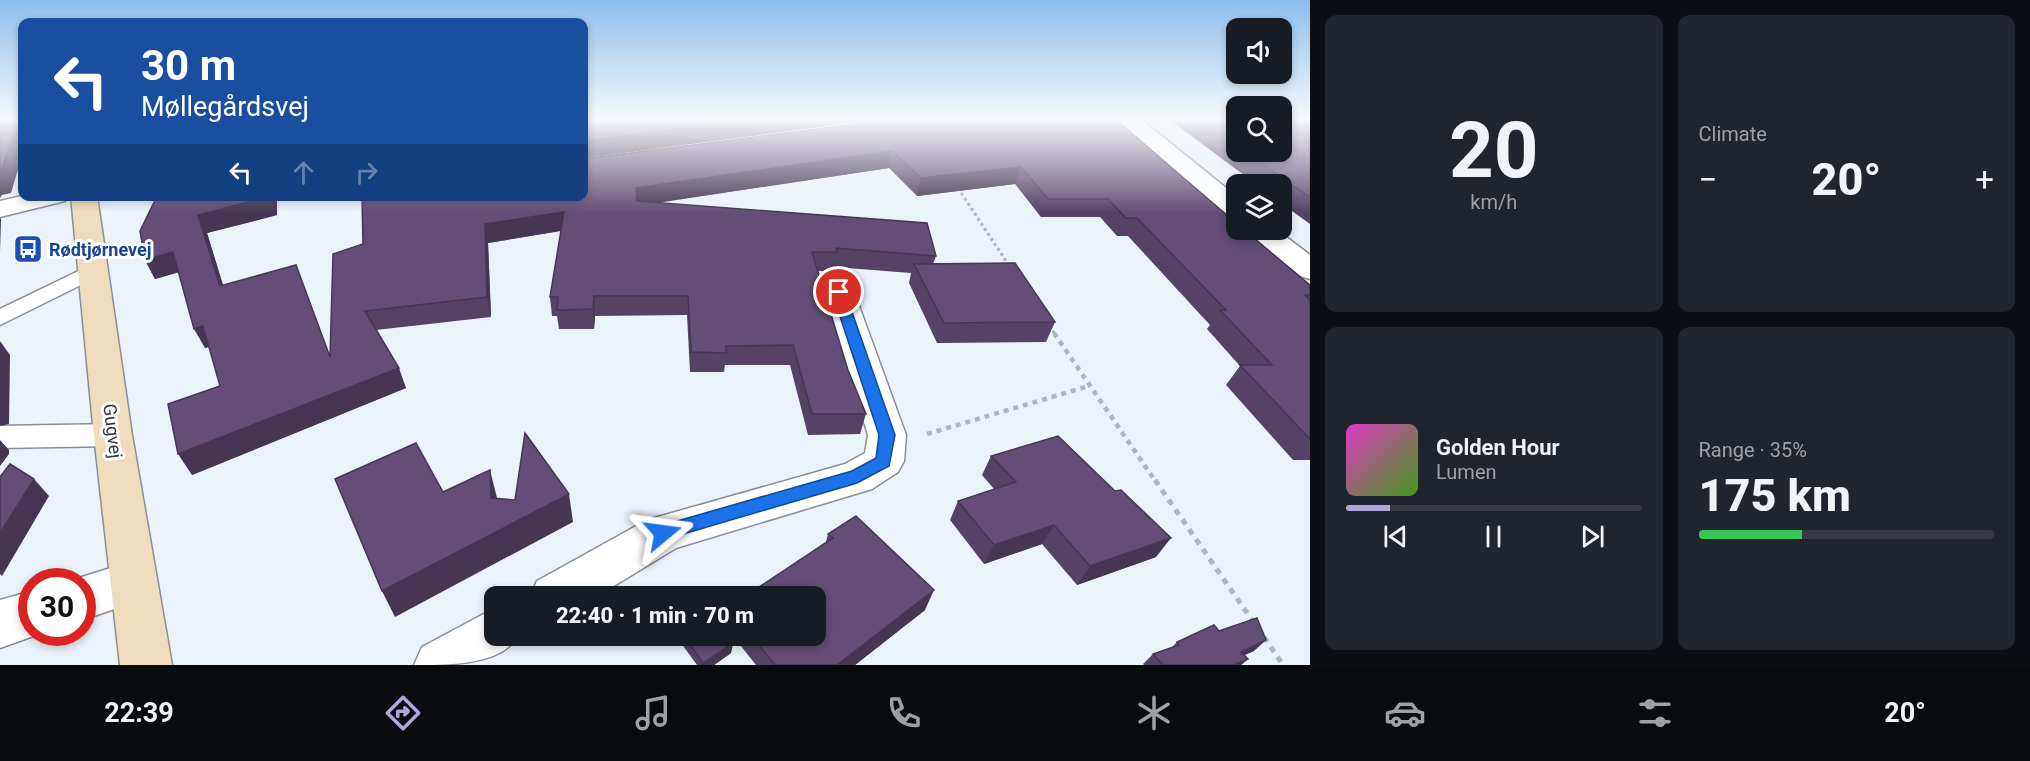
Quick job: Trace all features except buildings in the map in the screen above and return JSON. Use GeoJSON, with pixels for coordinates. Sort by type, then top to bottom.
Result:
{"type":"FeatureCollection","features":[{"type":"Feature","properties":{"kind":"street"},"geometry":{"type":"LineString","coordinates":[[1166,151],[1226,201]]}},
{"type":"Feature","properties":{"kind":"street"},"geometry":{"type":"LineString","coordinates":[[0,209],[34,201]]}},
{"type":"Feature","properties":{"kind":"street","name":"Gugvej"},"geometry":{"type":"LineString","coordinates":[[85,201],[113,435],[146,665]]}},
{"type":"Feature","properties":{"kind":"street"},"geometry":{"type":"LineString","coordinates":[[1273,240],[1310,270]]}},
{"type":"Feature","properties":{"kind":"street"},"geometry":{"type":"LineString","coordinates":[[573,586],[663,533],[857,477],[884,461],[887,435],[839,292]]}},
{"type":"Feature","properties":{"kind":"street"},"geometry":{"type":"LineString","coordinates":[[96,594],[133,582]]}},
{"type":"Feature","properties":{"kind":"street"},"geometry":{"type":"LineString","coordinates":[[0,624],[18,618]]}},
{"type":"Feature","properties":{"kind":"street"},"geometry":{"type":"LineString","coordinates":[[440,665],[484,639]]}},
{"type":"Feature","properties":{"kind":"lane"},"geometry":{"type":"LineString","coordinates":[[0,318],[93,270]]}},
{"type":"Feature","properties":{"kind":"lane"},"geometry":{"type":"LineString","coordinates":[[0,437],[113,435]]}},
{"type":"Feature","properties":{"kind":"path"},"geometry":{"type":"LineString","coordinates":[[952,180],[1011,268]]}},
{"type":"Feature","properties":{"kind":"path"},"geometry":{"type":"LineString","coordinates":[[1044,317],[1256,627]]}},
{"type":"Feature","properties":{"kind":"path"},"geometry":{"type":"LineString","coordinates":[[887,435],[917,437],[1090,386]]}},
{"type":"Feature","properties":{"kind":"path"},"geometry":{"type":"LineString","coordinates":[[1263,636],[1283,665]]}},
{"type":"Feature","properties":{"kind":"place","name":"Rødtjørnevej"},"geometry":{"type":"Point","coordinates":[28,249]}},
{"type":"Feature","properties":{"kind":"route"},"geometry":{"type":"LineString","coordinates":[[663,533],[857,477],[884,461],[887,435],[839,292]]}}]}
